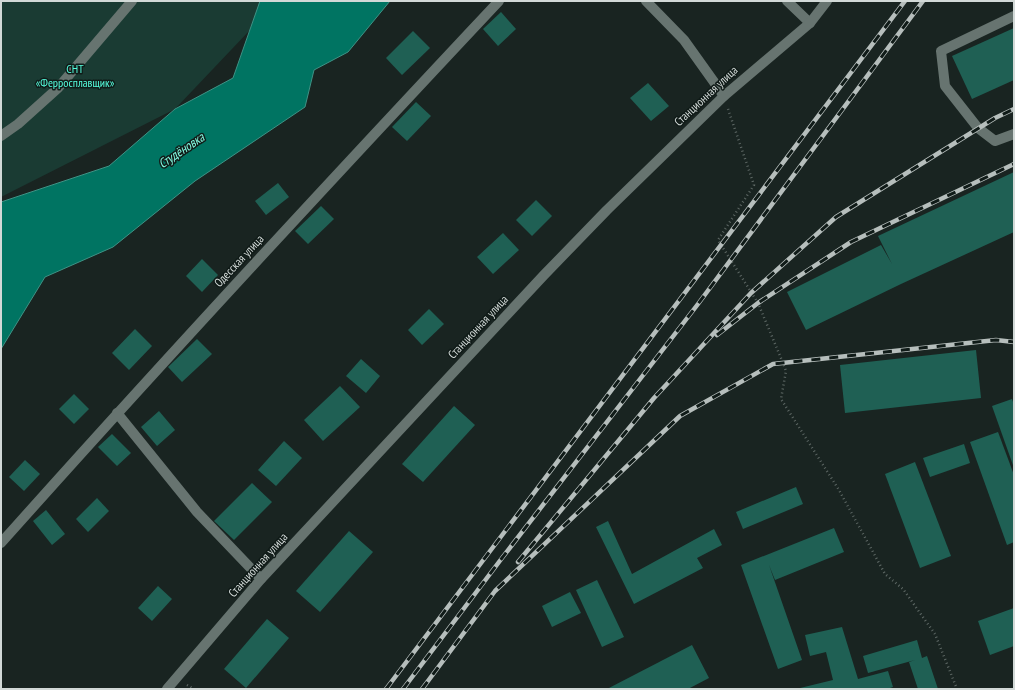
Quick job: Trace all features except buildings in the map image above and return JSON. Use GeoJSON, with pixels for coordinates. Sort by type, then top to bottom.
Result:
{"type":"FeatureCollection","features":[{"type":"Feature","properties":{"kind":"street"},"geometry":{"type":"LineString","coordinates":[[1,136],[18,124],[58,88],[132,1]]}},
{"type":"Feature","properties":{"kind":"street","name":"Одесская улица"},"geometry":{"type":"LineString","coordinates":[[1,543],[117,413],[302,211],[500,1]]}},
{"type":"Feature","properties":{"kind":"street"},"geometry":{"type":"LineString","coordinates":[[646,1],[684,40],[724,96]]}},
{"type":"Feature","properties":{"kind":"street"},"geometry":{"type":"LineString","coordinates":[[787,1],[810,23]]}},
{"type":"Feature","properties":{"kind":"street","name":"Станционная улица"},"geometry":{"type":"LineString","coordinates":[[167,689],[261,579],[554,264],[724,96],[810,23],[827,1]]}},
{"type":"Feature","properties":{"kind":"street"},"geometry":{"type":"LineString","coordinates":[[1014,16],[941,51],[944,86],[978,128],[995,140],[1014,134]]}},
{"type":"Feature","properties":{"kind":"street"},"geometry":{"type":"LineString","coordinates":[[117,413],[197,512],[261,579]]}},
{"type":"Feature","properties":{"kind":"path"},"geometry":{"type":"LineString","coordinates":[[724,96],[754,185],[718,240],[758,303],[783,363],[786,372],[781,399],[839,490],[885,574],[903,589],[935,634],[957,689]]}},
{"type":"Feature","properties":{"kind":"green space","name":"СНТ «Ферросплавщик»"},"geometry":{"type":"Polygon","coordinates":[[[1,1],[262,1],[250,30],[175,109],[1,197],[1,1]]]}},
{"type":"Feature","properties":{"kind":"water","name":"Студёновка"},"geometry":{"type":"Polygon","coordinates":[[[260,1],[390,1],[348,52],[314,70],[305,107],[195,181],[113,247],[45,277],[1,349],[1,202],[109,166],[175,109],[233,78],[260,1]]]}},
{"type":"Feature","properties":{"kind":"railway"},"geometry":{"type":"LineString","coordinates":[[386,689],[905,1]]}},
{"type":"Feature","properties":{"kind":"railway"},"geometry":{"type":"LineString","coordinates":[[403,689],[698,304],[923,1]]}},
{"type":"Feature","properties":{"kind":"railway"},"geometry":{"type":"LineString","coordinates":[[518,562],[654,398],[751,293],[836,217],[995,118],[1014,109]]}},
{"type":"Feature","properties":{"kind":"railway"},"geometry":{"type":"LineString","coordinates":[[717,335],[758,303],[851,242],[1014,164]]}},
{"type":"Feature","properties":{"kind":"railway"},"geometry":{"type":"LineString","coordinates":[[422,689],[495,591],[680,416],[773,364],[996,340],[1014,342]]}}]}
